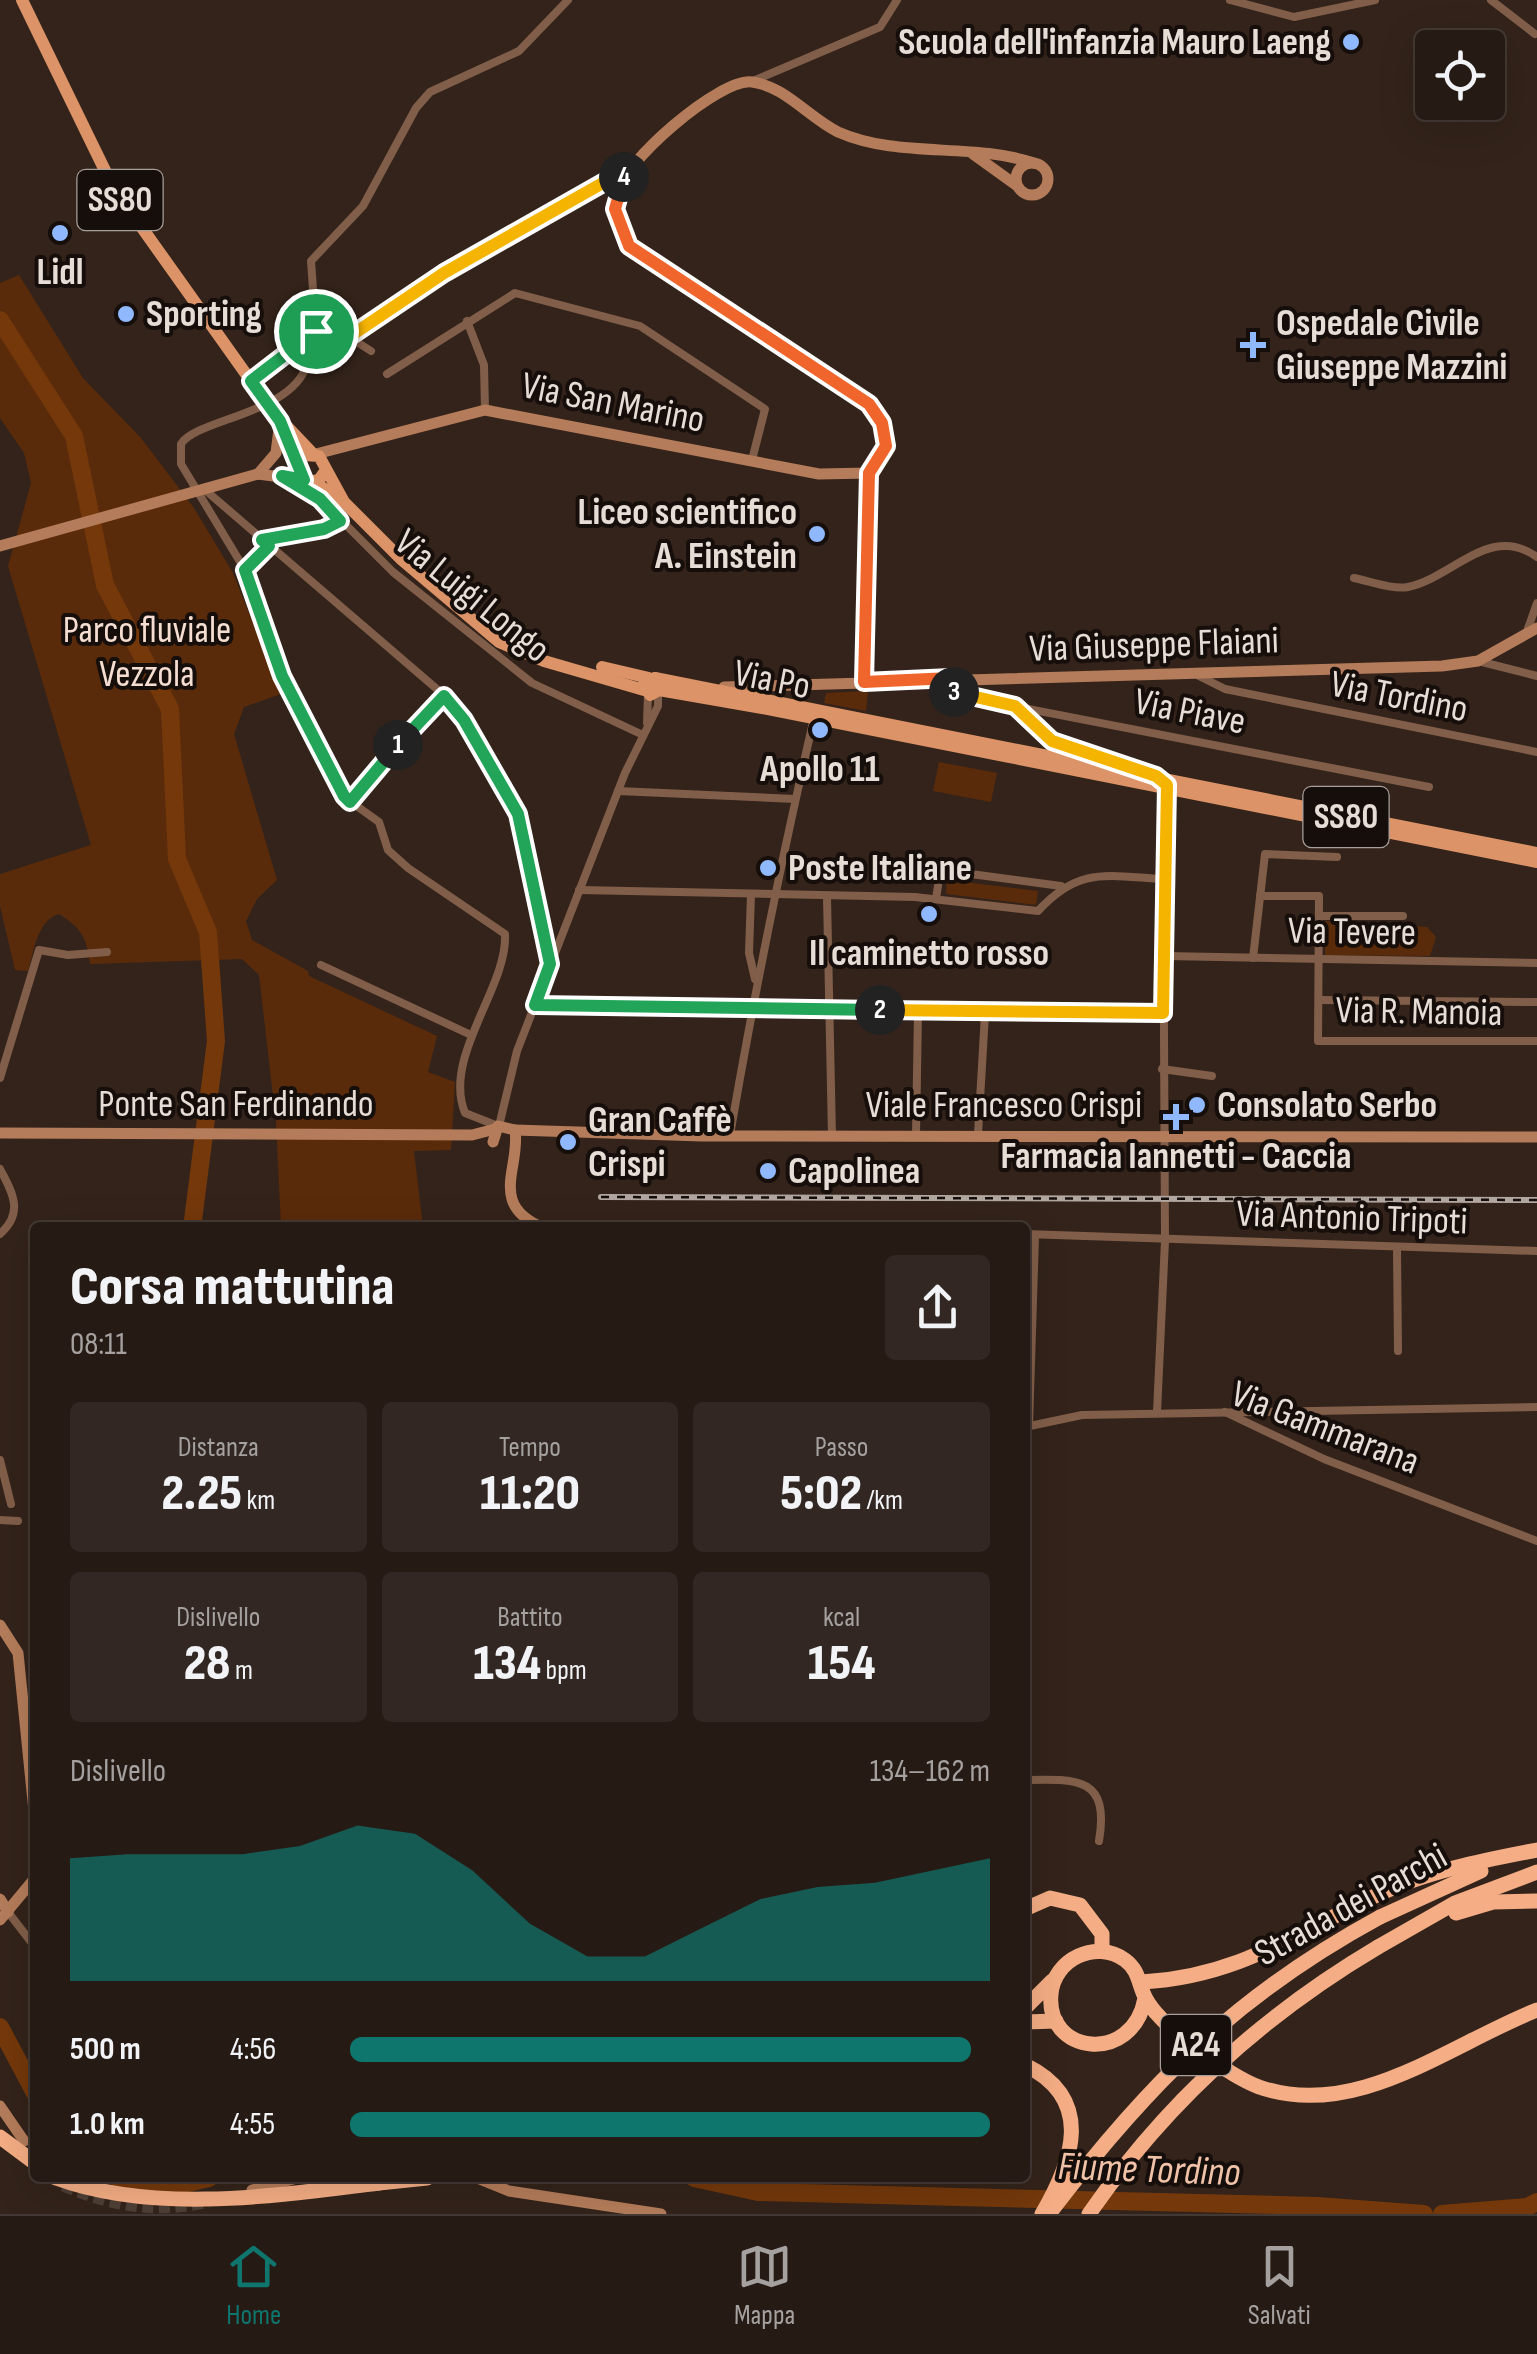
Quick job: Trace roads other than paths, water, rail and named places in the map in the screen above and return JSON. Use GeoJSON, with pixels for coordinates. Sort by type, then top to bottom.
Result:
{"type":"FeatureCollection","features":[{"type":"Feature","properties":{"kind":"highway","name":"Strada dei Parchi"},"geometry":{"type":"LineString","coordinates":[[1046,2214],[1164,2075],[1240,2005],[1380,1917],[1470,1875],[1537,1852]]}},
{"type":"Feature","properties":{"kind":"highway"},"geometry":{"type":"LineString","coordinates":[[1143,1990],[1204,1976],[1261,1956],[1378,1894],[1485,1860],[1537,1852]]}},
{"type":"Feature","properties":{"kind":"highway","name":"Strada dei Parchi"},"geometry":{"type":"LineString","coordinates":[[1089,2214],[1173,2109],[1248,2036],[1306,1990],[1455,1903],[1537,1872]]}},
{"type":"Feature","properties":{"kind":"highway"},"geometry":{"type":"LineString","coordinates":[[1030,1907],[1050,1898],[1080,1904],[1102,1934],[1102,1951]]}},
{"type":"Feature","properties":{"kind":"highway"},"geometry":{"type":"LineString","coordinates":[[1383,1944],[1494,1902],[1537,1901]]}},
{"type":"Feature","properties":{"kind":"highway"},"geometry":{"type":"LineString","coordinates":[[1030,2003],[1074,1957],[1102,1951],[1126,1961],[1168,2026],[1254,2085],[1305,2098],[1334,2096],[1380,2082],[1537,2008]]}},
{"type":"Feature","properties":{"kind":"highway"},"geometry":{"type":"LineString","coordinates":[[1055,1978],[1051,2007],[1056,2022],[1079,2042],[1109,2044],[1134,2028],[1168,2026]]}},
{"type":"Feature","properties":{"kind":"highway"},"geometry":{"type":"LineString","coordinates":[[1134,2028],[1143,1990]]}},
{"type":"Feature","properties":{"kind":"highway"},"geometry":{"type":"LineString","coordinates":[[1030,2022],[1056,2022]]}},
{"type":"Feature","properties":{"kind":"highway"},"geometry":{"type":"LineString","coordinates":[[1030,2068],[1052,2083],[1067,2103],[1073,2133],[1065,2175],[1046,2214]]}},
{"type":"Feature","properties":{"kind":"highway"},"geometry":{"type":"LineString","coordinates":[[0,2136],[30,2159]]}},
{"type":"Feature","properties":{"kind":"highway"},"geometry":{"type":"LineString","coordinates":[[66,2182],[104,2198],[159,2207],[390,2182]]}},
{"type":"Feature","properties":{"kind":"main road","name":"SS80"},"geometry":{"type":"LineString","coordinates":[[22,0],[112,187],[278,418],[326,469],[344,502]]}},
{"type":"Feature","properties":{"kind":"main road","name":"SS80"},"geometry":{"type":"LineString","coordinates":[[278,418],[309,481],[344,502],[402,560],[490,633],[652,687]]}},
{"type":"Feature","properties":{"kind":"main road"},"geometry":{"type":"LineString","coordinates":[[298,462],[314,454]]}},
{"type":"Feature","properties":{"kind":"main road"},"geometry":{"type":"LineString","coordinates":[[309,481],[326,469]]}},
{"type":"Feature","properties":{"kind":"main road","name":"Via Giuseppe Flaiani"},"geometry":{"type":"LineString","coordinates":[[652,687],[711,693]]}},
{"type":"Feature","properties":{"kind":"main road","name":"SS80"},"geometry":{"type":"LineString","coordinates":[[711,693],[748,695]]}},
{"type":"Feature","properties":{"kind":"main road","name":"Via Po"},"geometry":{"type":"LineString","coordinates":[[711,693],[814,718],[1537,862]]}},
{"type":"Feature","properties":{"kind":"main road","name":"Via Po"},"geometry":{"type":"LineString","coordinates":[[748,695],[1082,757],[1138,773],[1537,852]]}},
{"type":"Feature","properties":{"kind":"main road"},"geometry":{"type":"LineString","coordinates":[[989,752],[1000,750],[1076,765],[1082,757],[1052,741],[1015,706]]}},
{"type":"Feature","properties":{"kind":"main road"},"geometry":{"type":"LineString","coordinates":[[1167,788],[1176,785],[1273,805],[1282,802]]}},
{"type":"Feature","properties":{"kind":"street"},"geometry":{"type":"LineString","coordinates":[[253,384],[316,331],[311,261],[363,206],[416,108],[430,92],[518,51],[568,0]]}},
{"type":"Feature","properties":{"kind":"street"},"geometry":{"type":"LineString","coordinates":[[349,337],[444,273],[631,167],[721,88],[751,82],[880,28],[897,0]]}},
{"type":"Feature","properties":{"kind":"street"},"geometry":{"type":"LineString","coordinates":[[1230,0],[1294,17],[1374,0]]}},
{"type":"Feature","properties":{"kind":"street"},"geometry":{"type":"LineString","coordinates":[[1491,0],[1534,34]]}},
{"type":"Feature","properties":{"kind":"street"},"geometry":{"type":"LineString","coordinates":[[751,82],[768,86],[826,125],[856,138],[905,147],[960,149],[1003,152],[1034,162],[1047,172],[1042,191],[1026,194],[983,157],[960,149]]}},
{"type":"Feature","properties":{"kind":"street"},"geometry":{"type":"LineString","coordinates":[[1016,185],[1020,166],[1034,162]]}},
{"type":"Feature","properties":{"kind":"street"},"geometry":{"type":"LineString","coordinates":[[631,167],[615,197],[617,223],[629,246],[869,404],[882,423],[886,446],[869,473],[864,682]]}},
{"type":"Feature","properties":{"kind":"street"},"geometry":{"type":"LineString","coordinates":[[387,374],[516,293],[640,326],[764,409],[752,460]]}},
{"type":"Feature","properties":{"kind":"street"},"geometry":{"type":"LineString","coordinates":[[467,321],[484,365],[485,410]]}},
{"type":"Feature","properties":{"kind":"street"},"geometry":{"type":"LineString","coordinates":[[316,331],[349,337],[371,351]]}},
{"type":"Feature","properties":{"kind":"street"},"geometry":{"type":"LineString","coordinates":[[302,346],[307,358],[306,372],[290,387],[254,411],[191,433],[183,440],[179,457],[245,570],[282,676],[336,784],[350,802],[379,822],[388,850],[408,868],[498,925],[505,934],[504,955],[471,1035],[463,1110],[504,1135]]}},
{"type":"Feature","properties":{"kind":"street","name":"Via San Marino"},"geometry":{"type":"LineString","coordinates":[[314,454],[485,410],[818,474],[869,473]]}},
{"type":"Feature","properties":{"kind":"street"},"geometry":{"type":"LineString","coordinates":[[258,474],[276,452],[278,418]]}},
{"type":"Feature","properties":{"kind":"street","name":"Via San Marino"},"geometry":{"type":"LineString","coordinates":[[326,469],[348,448]]}},
{"type":"Feature","properties":{"kind":"street"},"geometry":{"type":"LineString","coordinates":[[0,546],[298,462]]}},
{"type":"Feature","properties":{"kind":"street"},"geometry":{"type":"LineString","coordinates":[[258,474],[309,481]]}},
{"type":"Feature","properties":{"kind":"street","name":"Via Luigi Longo"},"geometry":{"type":"LineString","coordinates":[[282,476],[320,499],[393,572],[532,683],[642,735]]}},
{"type":"Feature","properties":{"kind":"street"},"geometry":{"type":"LineString","coordinates":[[190,479],[444,696],[491,763],[518,814],[550,964]]}},
{"type":"Feature","properties":{"kind":"street"},"geometry":{"type":"LineString","coordinates":[[245,570],[266,543],[340,521]]}},
{"type":"Feature","properties":{"kind":"street"},"geometry":{"type":"LineString","coordinates":[[278,540],[279,555]]}},
{"type":"Feature","properties":{"kind":"street"},"geometry":{"type":"LineString","coordinates":[[1354,578],[1407,587],[1496,544],[1523,547],[1537,556]]}},
{"type":"Feature","properties":{"kind":"street"},"geometry":{"type":"LineString","coordinates":[[1532,631],[1537,603]]}},
{"type":"Feature","properties":{"kind":"street","name":"Via Giuseppe Flaiani"},"geometry":{"type":"LineString","coordinates":[[711,693],[951,678],[1195,674],[1478,661],[1532,631]]}},
{"type":"Feature","properties":{"kind":"street"},"geometry":{"type":"LineString","coordinates":[[1478,661],[1537,676]]}},
{"type":"Feature","properties":{"kind":"street","name":"Via Tordino"},"geometry":{"type":"LineString","coordinates":[[1195,674],[1225,689],[1537,752]]}},
{"type":"Feature","properties":{"kind":"street","name":"Via Piave"},"geometry":{"type":"LineString","coordinates":[[951,678],[954,692],[1015,706],[1430,787]]}},
{"type":"Feature","properties":{"kind":"street"},"geometry":{"type":"LineString","coordinates":[[537,1222],[513,1202],[504,1135],[506,1102],[517,1051],[648,722],[652,687]]}},
{"type":"Feature","properties":{"kind":"street","name":"Via Giuseppe Flaiani"},"geometry":{"type":"LineString","coordinates":[[748,695],[764,688]]}},
{"type":"Feature","properties":{"kind":"street"},"geometry":{"type":"LineString","coordinates":[[350,802],[444,696]]}},
{"type":"Feature","properties":{"kind":"street"},"geometry":{"type":"LineString","coordinates":[[730,1135],[755,978],[779,894],[814,718]]}},
{"type":"Feature","properties":{"kind":"street"},"geometry":{"type":"LineString","coordinates":[[1156,776],[1167,788],[1162,1070],[1165,1240],[1157,1412]]}},
{"type":"Feature","properties":{"kind":"street"},"geometry":{"type":"LineString","coordinates":[[618,791],[796,799]]}},
{"type":"Feature","properties":{"kind":"street"},"geometry":{"type":"LineString","coordinates":[[1254,958],[1265,854],[1337,857]]}},
{"type":"Feature","properties":{"kind":"street"},"geometry":{"type":"LineString","coordinates":[[936,899],[939,879],[948,871],[1062,886]]}},
{"type":"Feature","properties":{"kind":"street"},"geometry":{"type":"LineString","coordinates":[[579,890],[936,899],[1038,911],[1062,886],[1083,878],[1163,879]]}},
{"type":"Feature","properties":{"kind":"street"},"geometry":{"type":"LineString","coordinates":[[751,894],[750,953],[755,978]]}},
{"type":"Feature","properties":{"kind":"street","name":"Via R. Manoia"},"geometry":{"type":"LineString","coordinates":[[1260,896],[1319,896],[1318,1042],[1537,1041]]}},
{"type":"Feature","properties":{"kind":"street"},"geometry":{"type":"LineString","coordinates":[[827,897],[832,1136]]}},
{"type":"Feature","properties":{"kind":"street"},"geometry":{"type":"LineString","coordinates":[[1320,916],[1403,916]]}},
{"type":"Feature","properties":{"kind":"street"},"geometry":{"type":"LineString","coordinates":[[0,1078],[39,950],[68,955],[107,952]]}},
{"type":"Feature","properties":{"kind":"street","name":"Via Tevere"},"geometry":{"type":"LineString","coordinates":[[1166,956],[1537,962]]}},
{"type":"Feature","properties":{"kind":"street"},"geometry":{"type":"LineString","coordinates":[[321,964],[471,1035]]}},
{"type":"Feature","properties":{"kind":"street"},"geometry":{"type":"LineString","coordinates":[[1319,1000],[1537,1002]]}},
{"type":"Feature","properties":{"kind":"street"},"geometry":{"type":"LineString","coordinates":[[535,1005],[985,1014],[1163,1013]]}},
{"type":"Feature","properties":{"kind":"street"},"geometry":{"type":"LineString","coordinates":[[916,1134],[918,1012]]}},
{"type":"Feature","properties":{"kind":"street"},"geometry":{"type":"LineString","coordinates":[[978,1134],[985,1014]]}},
{"type":"Feature","properties":{"kind":"street"},"geometry":{"type":"LineString","coordinates":[[1162,1070],[1212,1076]]}},
{"type":"Feature","properties":{"kind":"street","name":"Ponte San Ferdinando"},"geometry":{"type":"LineString","coordinates":[[0,1133],[504,1135]]}},
{"type":"Feature","properties":{"kind":"street","name":"Viale Francesco Crispi"},"geometry":{"type":"LineString","coordinates":[[504,1135],[1537,1137]]}},
{"type":"Feature","properties":{"kind":"street"},"geometry":{"type":"LineString","coordinates":[[0,1169],[16,1205],[10,1224],[0,1234]]}},
{"type":"Feature","properties":{"kind":"street","name":"Via Antonio Tripoti"},"geometry":{"type":"LineString","coordinates":[[1030,1236],[1398,1250],[1537,1251]]}},
{"type":"Feature","properties":{"kind":"street"},"geometry":{"type":"LineString","coordinates":[[1398,1250],[1398,1352]]}},
{"type":"Feature","properties":{"kind":"street"},"geometry":{"type":"LineString","coordinates":[[1222,1410],[1537,1407]]}},
{"type":"Feature","properties":{"kind":"street","name":"Via Gammarana"},"geometry":{"type":"LineString","coordinates":[[1030,1426],[1082,1414],[1222,1410],[1324,1459],[1537,1542]]}},
{"type":"Feature","properties":{"kind":"street"},"geometry":{"type":"LineString","coordinates":[[0,1460],[10,1504]]}},
{"type":"Feature","properties":{"kind":"street"},"geometry":{"type":"LineString","coordinates":[[0,1520],[18,1520]]}},
{"type":"Feature","properties":{"kind":"street"},"geometry":{"type":"LineString","coordinates":[[0,1625],[18,1653],[30,1772]]}},
{"type":"Feature","properties":{"kind":"street"},"geometry":{"type":"LineString","coordinates":[[1030,1780],[1077,1779],[1090,1788],[1100,1803],[1099,1841]]}},
{"type":"Feature","properties":{"kind":"street"},"geometry":{"type":"LineString","coordinates":[[4,1916],[30,1884]]}},
{"type":"Feature","properties":{"kind":"street"},"geometry":{"type":"LineString","coordinates":[[0,1899],[4,1916],[30,1942]]}},
{"type":"Feature","properties":{"kind":"street"},"geometry":{"type":"LineString","coordinates":[[0,2106],[24,2142]]}},
{"type":"Feature","properties":{"kind":"street"},"geometry":{"type":"LineString","coordinates":[[252,2190],[282,2182]]}},
{"type":"Feature","properties":{"kind":"street"},"geometry":{"type":"LineString","coordinates":[[487,2182],[509,2191],[661,2214]]}},
{"type":"Feature","properties":{"kind":"waterway"},"geometry":{"type":"LineString","coordinates":[[0,320],[74,436],[105,585],[170,709],[177,859],[208,932],[216,1041],[193,1222]]}},
{"type":"Feature","properties":{"kind":"waterway","name":"Fiume Tordino"},"geometry":{"type":"LineString","coordinates":[[0,2027],[30,2084]]}},
{"type":"Feature","properties":{"kind":"waterway","name":"Fiume Tordino"},"geometry":{"type":"LineString","coordinates":[[126,2182],[150,2188],[191,2182]]}},
{"type":"Feature","properties":{"kind":"waterway","name":"Fiume Tordino"},"geometry":{"type":"LineString","coordinates":[[712,2182],[758,2192],[1317,2206],[1424,2214]]}},
{"type":"Feature","properties":{"kind":"waterway","name":"Fiume Tordino"},"geometry":{"type":"LineString","coordinates":[[1442,2214],[1527,2207],[1537,2202]]}},
{"type":"Feature","properties":{"kind":"tunnel"},"geometry":{"type":"LineString","coordinates":[[63,2186],[99,2199],[153,2208],[209,2202]]}},
{"type":"Feature","properties":{"kind":"railway"},"geometry":{"type":"LineString","coordinates":[[601,1197],[1537,1200]]}},
{"type":"Feature","properties":{"kind":"place","name":"Scuola dell'infanzia Mauro Laeng"},"geometry":{"type":"Point","coordinates":[1351,42]}},
{"type":"Feature","properties":{"kind":"place","name":"Lidl"},"geometry":{"type":"Point","coordinates":[60,233]}},
{"type":"Feature","properties":{"kind":"place","name":"Sporting"},"geometry":{"type":"Point","coordinates":[126,314]}},
{"type":"Feature","properties":{"kind":"place","name":"Ospedale Civile Giuseppe Mazzini"},"geometry":{"type":"Point","coordinates":[1253,345]}},
{"type":"Feature","properties":{"kind":"place","name":"Liceo scientifico A. Einstein"},"geometry":{"type":"Point","coordinates":[817,534]}},
{"type":"Feature","properties":{"kind":"place","name":"Apollo 11"},"geometry":{"type":"Point","coordinates":[820,730]}},
{"type":"Feature","properties":{"kind":"place","name":"Poste Italiane"},"geometry":{"type":"Point","coordinates":[768,868]}},
{"type":"Feature","properties":{"kind":"place","name":"Il caminetto rosso"},"geometry":{"type":"Point","coordinates":[929,914]}},
{"type":"Feature","properties":{"kind":"place","name":"Consolato Serbo"},"geometry":{"type":"Point","coordinates":[1197,1105]}},
{"type":"Feature","properties":{"kind":"place","name":"Farmacia Iannetti - Caccia"},"geometry":{"type":"Point","coordinates":[1176,1117]}},
{"type":"Feature","properties":{"kind":"place","name":"Gran Caffè Crispi"},"geometry":{"type":"Point","coordinates":[568,1142]}},
{"type":"Feature","properties":{"kind":"place","name":"Capolinea"},"geometry":{"type":"Point","coordinates":[768,1171]}},
{"type":"Feature","properties":{"kind":"park label","name":"Parco fluviale Vezzola"},"geometry":{"type":"Point","coordinates":[147,652]}}]}
